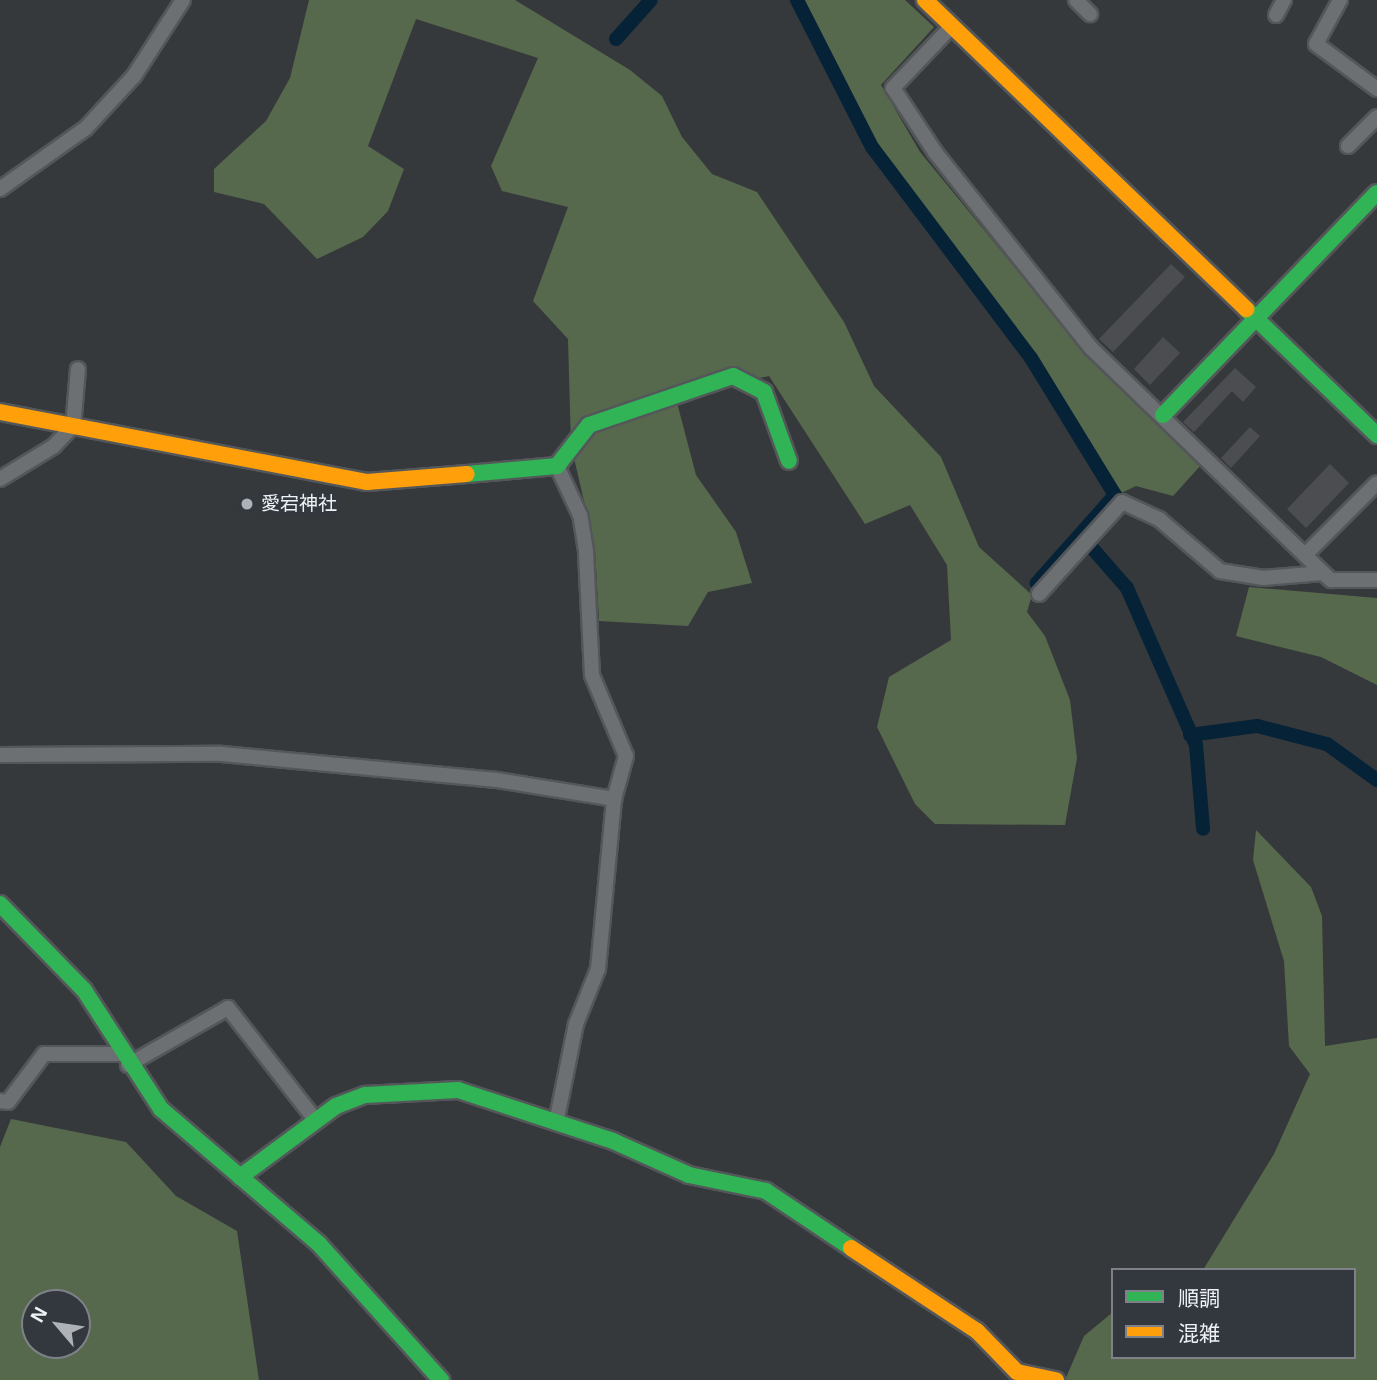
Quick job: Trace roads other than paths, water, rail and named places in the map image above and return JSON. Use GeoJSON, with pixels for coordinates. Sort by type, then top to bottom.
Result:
{"type":"FeatureCollection","features":[{"type":"Feature","properties":{"kind":"street"},"geometry":{"type":"LineString","coordinates":[[0,188],[86,128],[134,76],[183,0]]}},
{"type":"Feature","properties":{"kind":"street"},"geometry":{"type":"LineString","coordinates":[[925,0],[1377,435]]}},
{"type":"Feature","properties":{"kind":"street"},"geometry":{"type":"LineString","coordinates":[[1076,0],[1090,14]]}},
{"type":"Feature","properties":{"kind":"street"},"geometry":{"type":"LineString","coordinates":[[1276,15],[1284,0]]}},
{"type":"Feature","properties":{"kind":"street"},"geometry":{"type":"LineString","coordinates":[[1340,0],[1316,44],[1377,89]]}},
{"type":"Feature","properties":{"kind":"street"},"geometry":{"type":"LineString","coordinates":[[952,26],[893,88],[935,152],[1091,348],[1323,573],[1331,580],[1377,580]]}},
{"type":"Feature","properties":{"kind":"street"},"geometry":{"type":"LineString","coordinates":[[1349,146],[1377,117]]}},
{"type":"Feature","properties":{"kind":"street"},"geometry":{"type":"LineString","coordinates":[[1163,415],[1377,192]]}},
{"type":"Feature","properties":{"kind":"street"},"geometry":{"type":"LineString","coordinates":[[0,479],[54,446],[72,428],[78,369]]}},
{"type":"Feature","properties":{"kind":"street"},"geometry":{"type":"LineString","coordinates":[[0,412],[72,428],[367,482],[557,466],[589,425],[733,376],[764,392],[789,461]]}},
{"type":"Feature","properties":{"kind":"street"},"geometry":{"type":"LineString","coordinates":[[556,1123],[576,1024],[598,969],[614,799],[624,745],[592,675],[586,551],[580,515],[557,466]]}},
{"type":"Feature","properties":{"kind":"street"},"geometry":{"type":"LineString","coordinates":[[1306,554],[1377,483]]}},
{"type":"Feature","properties":{"kind":"street"},"geometry":{"type":"LineString","coordinates":[[1039,594],[1122,502],[1159,519],[1220,570],[1264,579],[1323,573]]}},
{"type":"Feature","properties":{"kind":"street"},"geometry":{"type":"LineString","coordinates":[[0,755],[222,754],[497,780],[614,799]]}},
{"type":"Feature","properties":{"kind":"street"},"geometry":{"type":"LineString","coordinates":[[0,904],[76,980],[125,1059],[182,1130],[319,1244],[441,1380]]}},
{"type":"Feature","properties":{"kind":"street"},"geometry":{"type":"LineString","coordinates":[[0,1101],[8,1102],[44,1054],[125,1059],[228,1008],[314,1118]]}},
{"type":"Feature","properties":{"kind":"street"},"geometry":{"type":"LineString","coordinates":[[240,1177],[314,1118],[365,1095],[436,1089],[458,1090],[556,1123],[689,1175],[766,1191],[977,1331],[1017,1373],[1056,1380]]}},
{"type":"Feature","properties":{"kind":"waterway"},"geometry":{"type":"LineString","coordinates":[[616,39],[651,0]]}},
{"type":"Feature","properties":{"kind":"waterway"},"geometry":{"type":"LineString","coordinates":[[797,0],[872,147],[1031,358],[1115,495],[1037,583]]}},
{"type":"Feature","properties":{"kind":"waterway"},"geometry":{"type":"LineString","coordinates":[[1093,549],[1127,588],[1196,745],[1203,829]]}},
{"type":"Feature","properties":{"kind":"waterway"},"geometry":{"type":"LineString","coordinates":[[1190,735],[1257,726],[1327,744],[1377,780]]}},
{"type":"Feature","properties":{"kind":"place","name":"愛宕神社"},"geometry":{"type":"Point","coordinates":[247,504]}}]}
